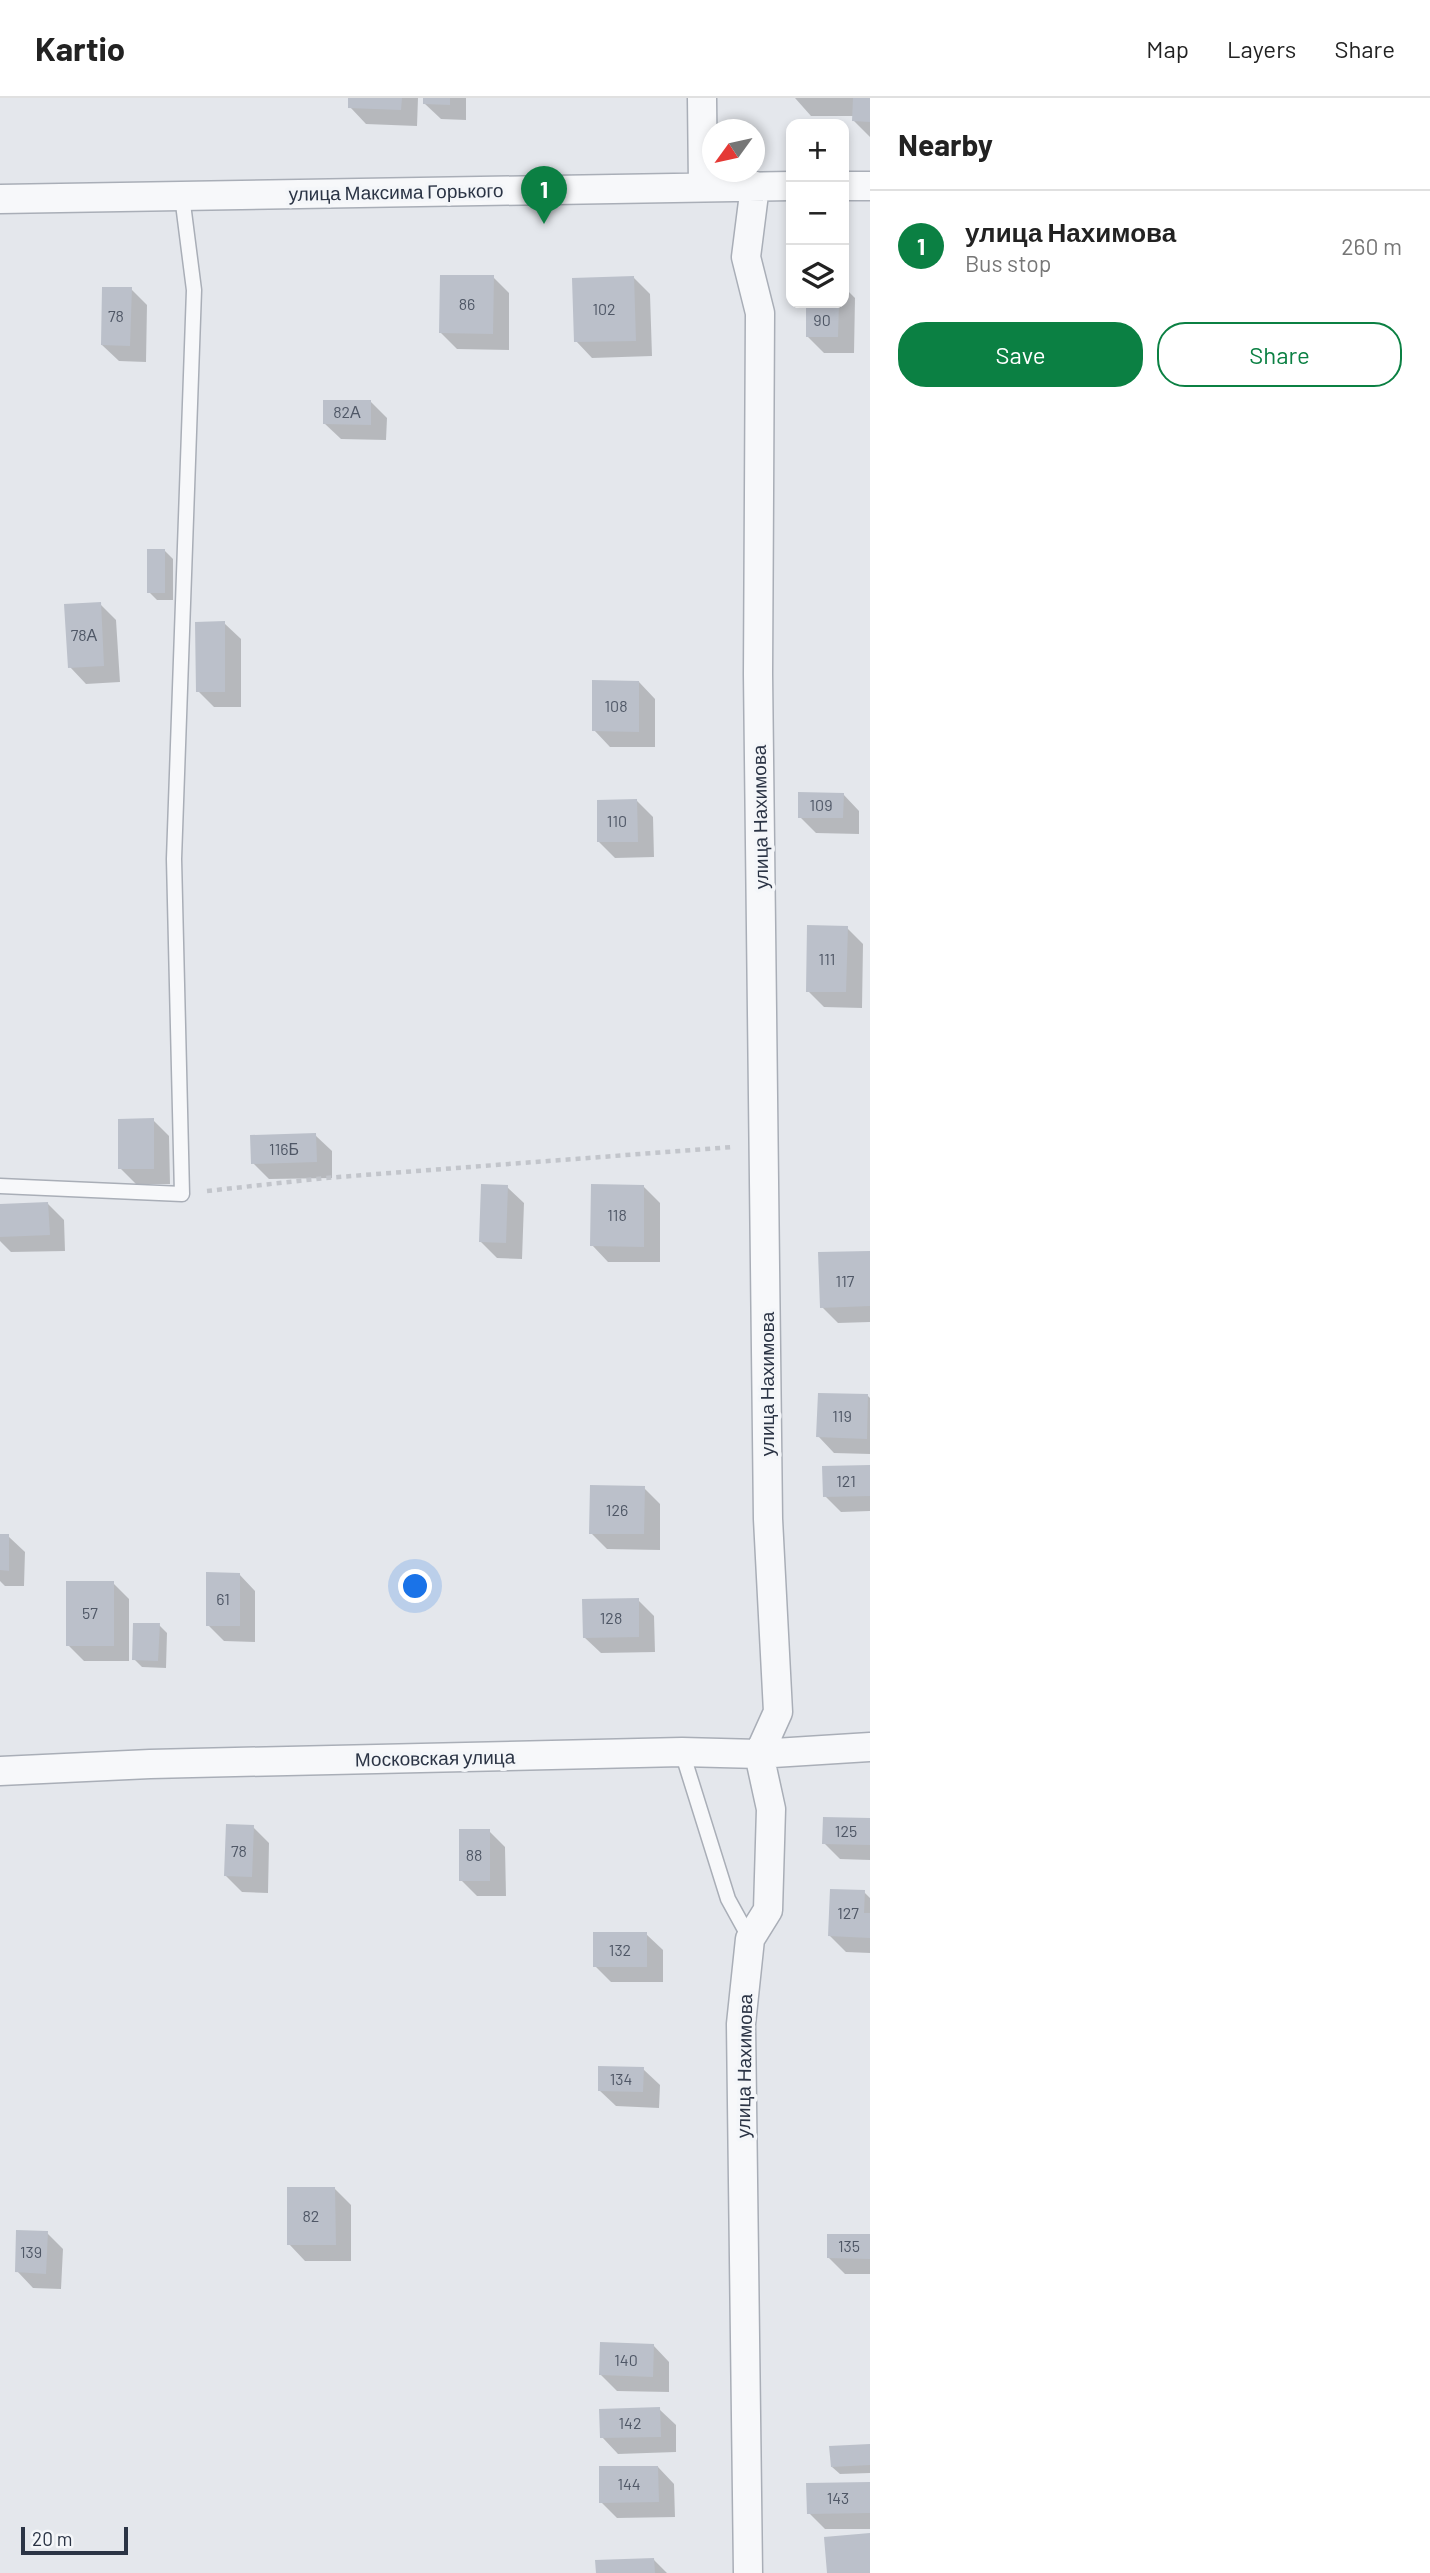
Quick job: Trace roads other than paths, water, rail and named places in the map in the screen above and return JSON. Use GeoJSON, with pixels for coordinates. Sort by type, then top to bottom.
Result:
{"type":"FeatureCollection","features":[{"type":"Feature","properties":{"kind":"street"},"geometry":{"type":"LineString","coordinates":[[702,98],[703,186]]}},
{"type":"Feature","properties":{"kind":"street","name":"улица Нахимова"},"geometry":{"type":"LineString","coordinates":[[748,2573],[741,2024],[750,1939],[768,1910],[771,1809],[759,1754],[778,1712],[768,1519],[758,674],[760,313],[746,257],[755,186]]}},
{"type":"Feature","properties":{"kind":"street","name":"улица Максима Горького"},"geometry":{"type":"LineString","coordinates":[[0,198],[786,186]]}},
{"type":"Feature","properties":{"kind":"street"},"geometry":{"type":"LineString","coordinates":[[849,186],[870,186]]}},
{"type":"Feature","properties":{"kind":"street","name":"Московская улица"},"geometry":{"type":"LineString","coordinates":[[0,1771],[150,1764],[682,1752],[759,1754],[870,1747]]}},
{"type":"Feature","properties":{"kind":"lane"},"geometry":{"type":"LineString","coordinates":[[0,1186],[182,1194],[174,859],[194,290],[182,197]]}},
{"type":"Feature","properties":{"kind":"lane"},"geometry":{"type":"LineString","coordinates":[[682,1752],[728,1899],[750,1939]]}},
{"type":"Feature","properties":{"kind":"place","name":"улица Нахимова"},"geometry":{"type":"Point","coordinates":[544,224]}}]}
